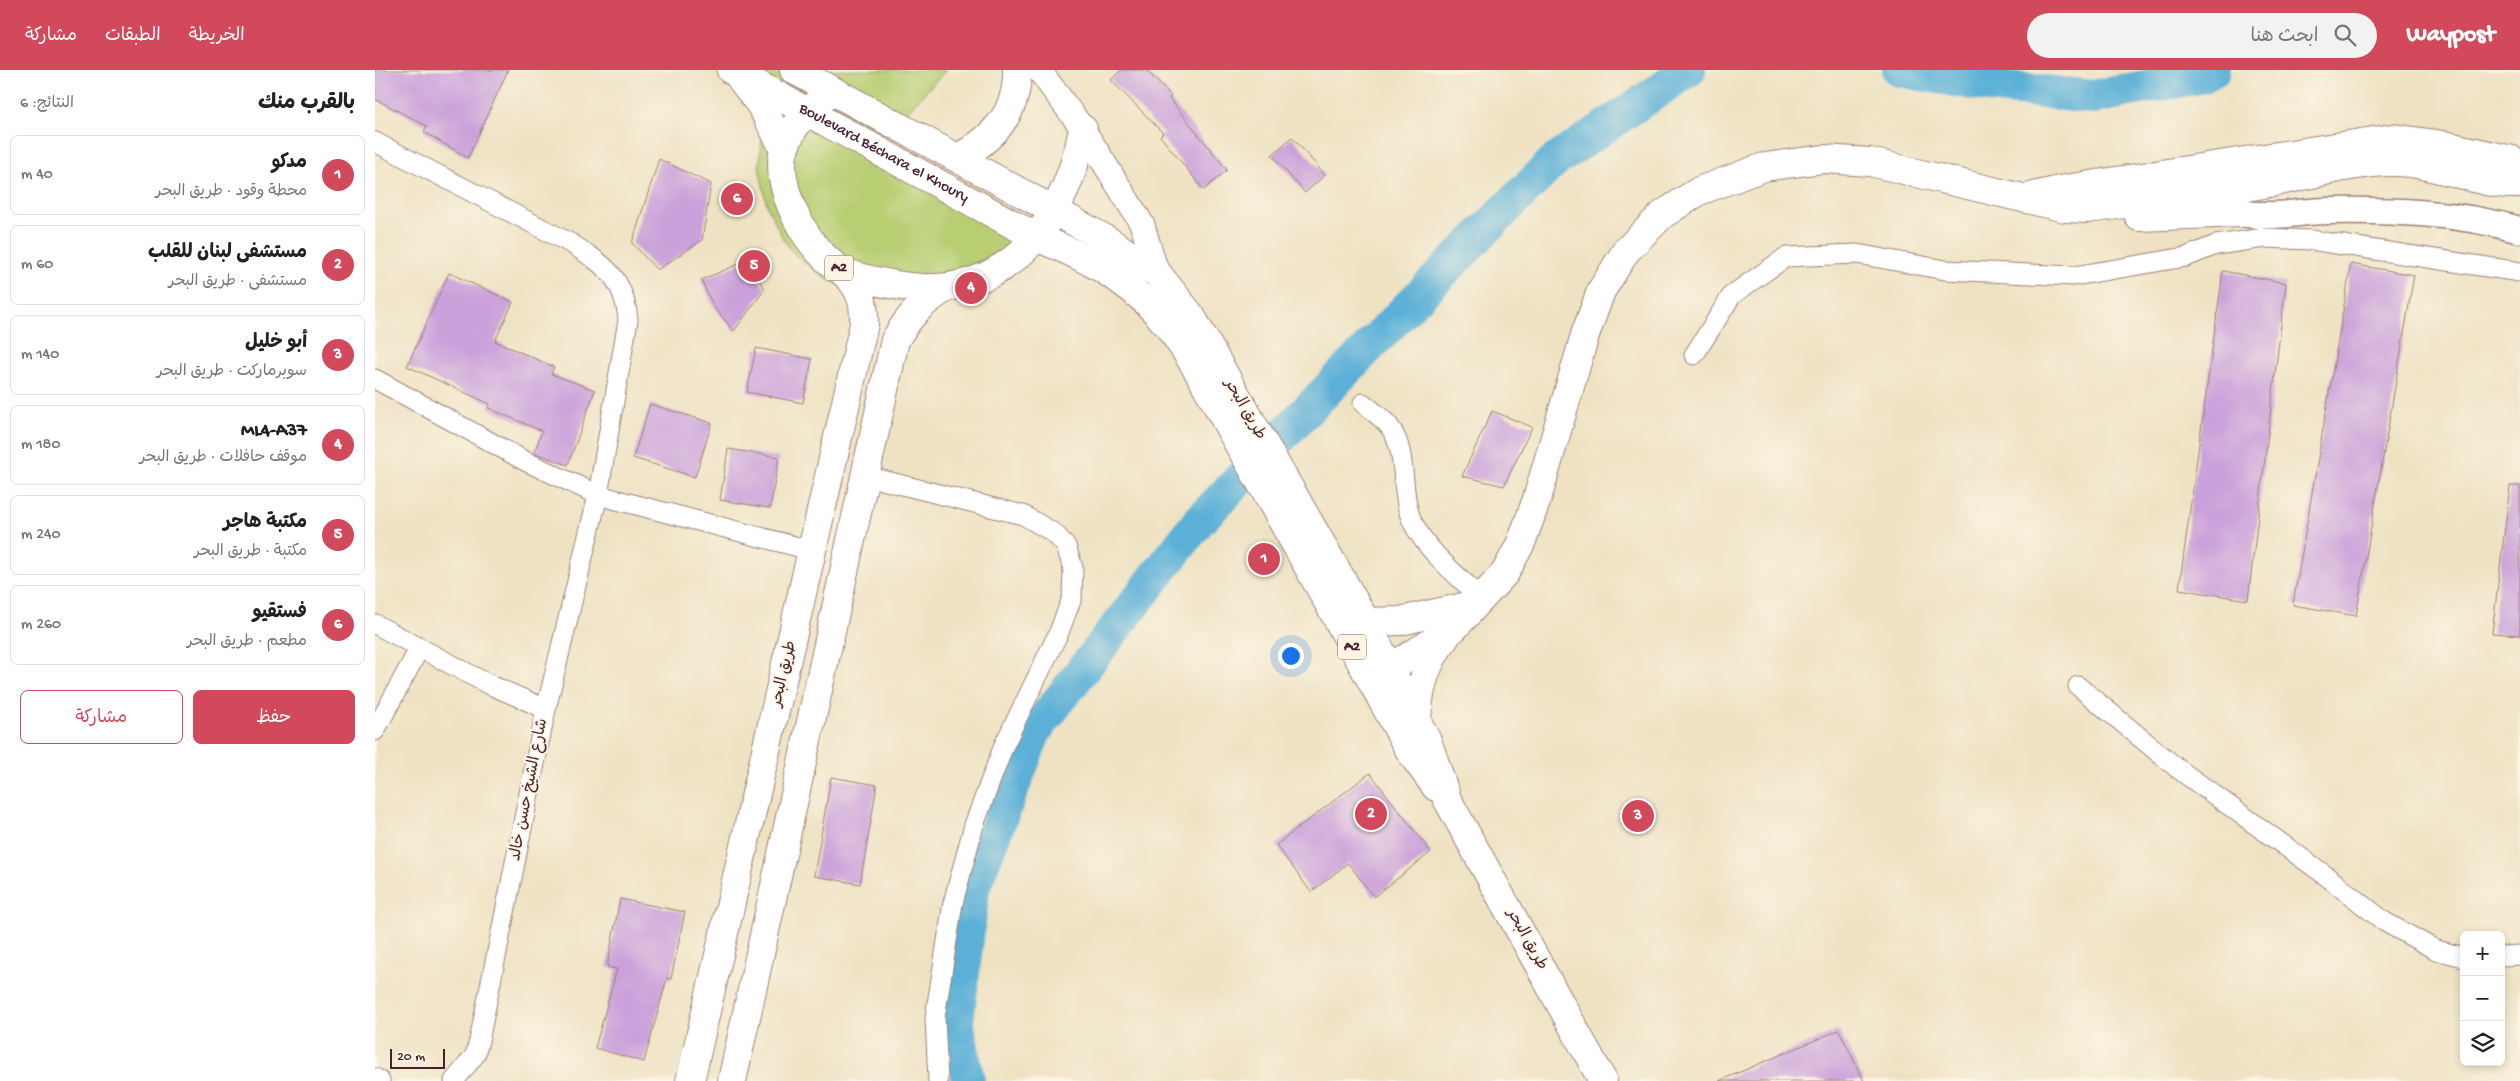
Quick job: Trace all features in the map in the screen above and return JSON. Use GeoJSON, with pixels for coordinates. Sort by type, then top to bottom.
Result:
{"type":"FeatureCollection","features":[{"type":"Feature","properties":{"kind":"main road","name":"Boulevard Béchara el Khoury"},"geometry":{"type":"LineString","coordinates":[[732,70],[1037,237]]}},
{"type":"Feature","properties":{"kind":"main road"},"geometry":{"type":"LineString","coordinates":[[732,70],[762,107],[784,149]]}},
{"type":"Feature","properties":{"kind":"main road","name":"Boulevard Béchara el Khoury"},"geometry":{"type":"LineString","coordinates":[[794,70],[916,135]]}},
{"type":"Feature","properties":{"kind":"main road"},"geometry":{"type":"LineString","coordinates":[[958,158],[981,146],[998,128],[1011,106],[1017,81],[1017,70]]}},
{"type":"Feature","properties":{"kind":"main road","name":"طريق البحر"},"geometry":{"type":"LineString","coordinates":[[690,1081],[814,551],[864,324],[865,310],[862,295],[854,282],[821,254],[803,232],[790,206],[784,178],[784,149],[793,128],[807,110],[833,91]]}},
{"type":"Feature","properties":{"kind":"main road","name":"A2"},"geometry":{"type":"LineString","coordinates":[[1037,237],[1055,211],[1073,172],[1083,129]]}},
{"type":"Feature","properties":{"kind":"main road","name":"طريق البحر"},"geometry":{"type":"LineString","coordinates":[[916,135],[1107,240],[1157,272],[1191,316],[1264,466],[1381,674],[1417,719],[1435,760],[1447,800]]}},
{"type":"Feature","properties":{"kind":"main road"},"geometry":{"type":"LineString","coordinates":[[2088,209],[2218,179],[2252,161],[2393,138],[2443,145],[2512,160],[2520,166]]}},
{"type":"Feature","properties":{"kind":"main road"},"geometry":{"type":"LineString","coordinates":[[1417,719],[1418,694],[1425,670],[1437,648],[1505,573],[1521,543],[1537,500],[1585,335],[1601,292],[1626,251],[1662,215],[1699,191],[1764,167],[1823,158],[1870,162],[2065,208],[2088,209],[2129,218],[2241,213],[2286,215],[2324,211],[2413,211],[2520,230]]}},
{"type":"Feature","properties":{"kind":"main road"},"geometry":{"type":"LineString","coordinates":[[2252,161],[2277,193],[2324,211]]}},
{"type":"Feature","properties":{"kind":"main road"},"geometry":{"type":"LineString","coordinates":[[2028,198],[2065,189],[2218,179],[2269,183],[2346,167],[2390,161],[2440,168],[2504,185],[2520,184]]}},
{"type":"Feature","properties":{"kind":"main road"},"geometry":{"type":"LineString","coordinates":[[2218,179],[2227,206],[2241,213]]}},
{"type":"Feature","properties":{"kind":"main road"},"geometry":{"type":"LineString","coordinates":[[1011,223],[1025,195]]}},
{"type":"Feature","properties":{"kind":"main road","name":"طريق البحر"},"geometry":{"type":"LineString","coordinates":[[843,272],[871,280],[920,289],[946,288],[971,281],[995,271],[1017,256],[1037,237],[1097,266],[1140,296],[1157,313],[1264,466],[1349,592],[1367,622],[1381,674],[1411,753],[1447,800],[1603,1081]]}},
{"type":"Feature","properties":{"kind":"main road","name":"طريق البحر"},"geometry":{"type":"LineString","coordinates":[[732,1081],[895,340],[907,319],[925,301],[946,288]]}},
{"type":"Feature","properties":{"kind":"main road"},"geometry":{"type":"LineString","coordinates":[[1349,592],[1416,618]]}},
{"type":"Feature","properties":{"kind":"main road"},"geometry":{"type":"LineString","coordinates":[[1367,622],[1383,623],[1416,618],[1477,602]]}},
{"type":"Feature","properties":{"kind":"main road"},"geometry":{"type":"LineString","coordinates":[[1381,674],[1453,629]]}},
{"type":"Feature","properties":{"kind":"street"},"geometry":{"type":"LineString","coordinates":[[1039,70],[1083,129],[1142,224],[1157,272]]}},
{"type":"Feature","properties":{"kind":"street","name":"شارع الشيخ حسن خالد"},"geometry":{"type":"LineString","coordinates":[[375,142],[572,244],[598,261],[616,279],[626,298],[628,320],[598,495],[546,709],[479,1041],[475,1055],[454,1081]]}},
{"type":"Feature","properties":{"kind":"street"},"geometry":{"type":"LineString","coordinates":[[1694,356],[1732,294],[1786,257],[1857,254],[1945,270],[2074,276],[2186,257],[2216,246],[2265,238],[2311,240],[2520,272]]}},
{"type":"Feature","properties":{"kind":"street"},"geometry":{"type":"LineString","coordinates":[[375,379],[527,462],[598,495],[814,551]]}},
{"type":"Feature","properties":{"kind":"street"},"geometry":{"type":"LineString","coordinates":[[1363,402],[1389,425],[1395,438],[1406,500],[1414,524],[1425,541],[1477,602]]}},
{"type":"Feature","properties":{"kind":"street"},"geometry":{"type":"LineString","coordinates":[[866,476],[1023,515],[1054,532],[1066,546],[1073,568],[1072,598],[1059,632],[1004,745],[974,824],[956,895],[935,1017],[938,1081]]}},
{"type":"Feature","properties":{"kind":"street"},"geometry":{"type":"LineString","coordinates":[[375,624],[486,683],[546,709]]}},
{"type":"Feature","properties":{"kind":"street"},"geometry":{"type":"LineString","coordinates":[[375,731],[419,648]]}},
{"type":"Feature","properties":{"kind":"street"},"geometry":{"type":"LineString","coordinates":[[2078,686],[2177,768],[2321,872],[2385,922],[2436,950],[2460,956]]}},
{"type":"Feature","properties":{"kind":"street"},"geometry":{"type":"LineString","coordinates":[[2505,956],[2520,955]]}},
{"type":"Feature","properties":{"kind":"street"},"geometry":{"type":"LineString","coordinates":[[375,1078],[380,1081]]}},
{"type":"Feature","properties":{"kind":"green space"},"geometry":{"type":"Polygon","coordinates":[[[758,70],[946,70],[880,141],[1018,231],[996,259],[916,299],[898,300],[863,295],[827,280],[796,256],[784,241],[767,206],[759,167],[763,128],[758,70]]]}},
{"type":"Feature","properties":{"kind":"building"},"geometry":{"type":"Polygon","coordinates":[[[375,70],[508,70],[468,158],[424,132],[427,126],[375,99],[375,70]]]}},
{"type":"Feature","properties":{"kind":"building"},"geometry":{"type":"Polygon","coordinates":[[[1121,70],[1146,70],[1171,96],[1169,98],[1227,170],[1204,190],[1160,136],[1163,133],[1111,80],[1121,70]]]}},
{"type":"Feature","properties":{"kind":"building"},"geometry":{"type":"Polygon","coordinates":[[[1292,137],[1325,175],[1305,193],[1272,155],[1292,137]]]}},
{"type":"Feature","properties":{"kind":"building"},"geometry":{"type":"Polygon","coordinates":[[[659,159],[711,184],[702,240],[657,270],[632,243],[659,159]]]}},
{"type":"Feature","properties":{"kind":"building"},"geometry":{"type":"Polygon","coordinates":[[[746,261],[765,289],[734,331],[714,307],[701,280],[746,261]]]}},
{"type":"Feature","properties":{"kind":"building"},"geometry":{"type":"Polygon","coordinates":[[[2351,264],[2414,275],[2356,616],[2293,605],[2351,264]]]}},
{"type":"Feature","properties":{"kind":"building"},"geometry":{"type":"Polygon","coordinates":[[[2223,271],[2286,283],[2248,600],[2179,589],[2223,271]]]}},
{"type":"Feature","properties":{"kind":"building"},"geometry":{"type":"Polygon","coordinates":[[[449,273],[513,302],[495,341],[554,367],[551,374],[595,390],[568,465],[534,453],[542,431],[488,408],[490,404],[407,366],[449,273]]]}},
{"type":"Feature","properties":{"kind":"building"},"geometry":{"type":"Polygon","coordinates":[[[756,348],[812,359],[803,403],[747,392],[756,348]]]}},
{"type":"Feature","properties":{"kind":"building"},"geometry":{"type":"Polygon","coordinates":[[[650,404],[712,423],[695,477],[633,458],[650,404]]]}},
{"type":"Feature","properties":{"kind":"building"},"geometry":{"type":"Polygon","coordinates":[[[1492,411],[1532,427],[1504,486],[1462,476],[1492,411]]]}},
{"type":"Feature","properties":{"kind":"building"},"geometry":{"type":"Polygon","coordinates":[[[728,449],[779,457],[770,508],[720,500],[728,449]]]}},
{"type":"Feature","properties":{"kind":"building"},"geometry":{"type":"Polygon","coordinates":[[[2510,486],[2520,486],[2520,635],[2492,633],[2510,486]]]}},
{"type":"Feature","properties":{"kind":"building"},"geometry":{"type":"Polygon","coordinates":[[[1370,773],[1431,852],[1374,897],[1348,863],[1311,892],[1276,845],[1370,773]]]}},
{"type":"Feature","properties":{"kind":"building"},"geometry":{"type":"Polygon","coordinates":[[[831,777],[877,785],[860,884],[814,876],[831,777]]]}},
{"type":"Feature","properties":{"kind":"building"},"geometry":{"type":"Polygon","coordinates":[[[620,899],[685,912],[671,979],[667,978],[644,1062],[595,1048],[617,969],[607,967],[620,899]]]}},
{"type":"Feature","properties":{"kind":"building"},"geometry":{"type":"Polygon","coordinates":[[[1839,1030],[1864,1081],[1719,1081],[1839,1030]]]}},
{"type":"Feature","properties":{"kind":"waterway"},"geometry":{"type":"LineString","coordinates":[[968,1081],[957,1021],[973,888],[1035,731],[1199,521],[1406,309],[1553,162],[1689,70]]}},
{"type":"Feature","properties":{"kind":"waterway"},"geometry":{"type":"LineString","coordinates":[[1899,70],[1989,86],[2093,97],[2203,76],[2214,70]]}},
{"type":"Feature","properties":{"kind":"place","name":"فستقيو"},"geometry":{"type":"Point","coordinates":[737,199]}},
{"type":"Feature","properties":{"kind":"place","name":"مكتبة هاجر"},"geometry":{"type":"Point","coordinates":[754,266]}},
{"type":"Feature","properties":{"kind":"place","name":"ML4-A37"},"geometry":{"type":"Point","coordinates":[971,288]}},
{"type":"Feature","properties":{"kind":"place","name":"مدكو"},"geometry":{"type":"Point","coordinates":[1264,559]}},
{"type":"Feature","properties":{"kind":"place","name":"مستشفى لبنان للقلب"},"geometry":{"type":"Point","coordinates":[1371,814]}},
{"type":"Feature","properties":{"kind":"place","name":"أبو خليل"},"geometry":{"type":"Point","coordinates":[1638,816]}}]}
